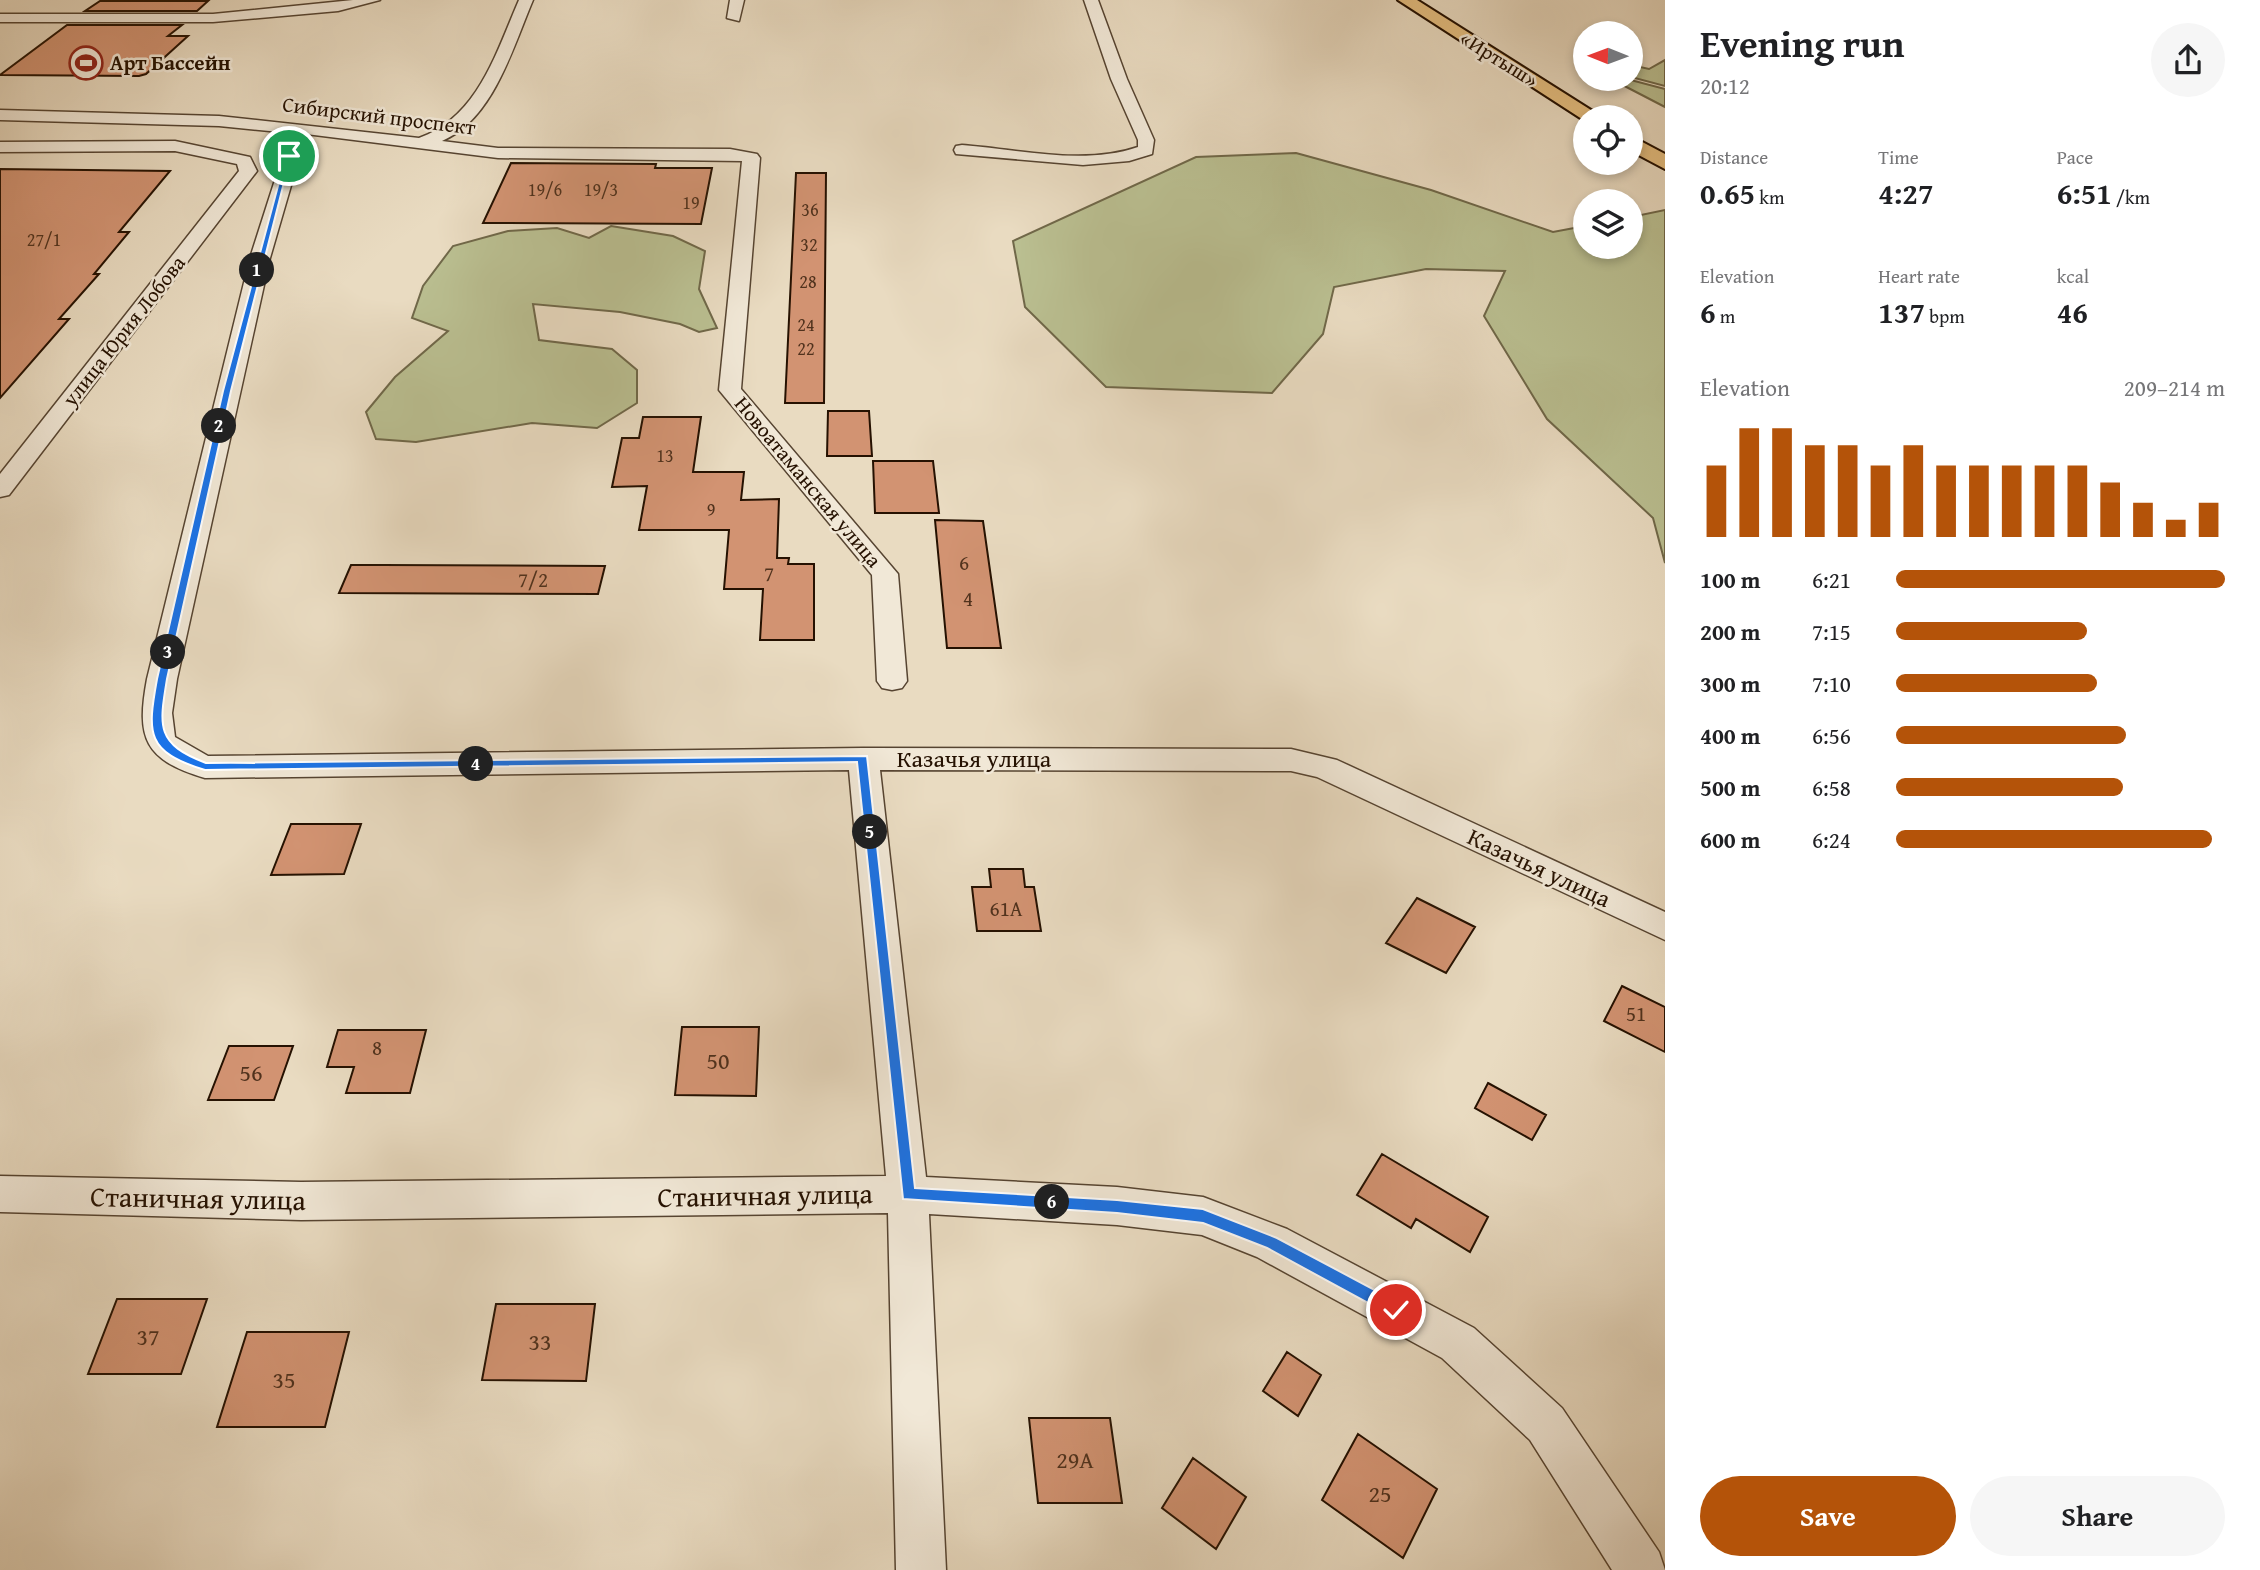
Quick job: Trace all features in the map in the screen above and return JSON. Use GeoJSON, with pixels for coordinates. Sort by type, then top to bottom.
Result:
{"type":"FeatureCollection","features":[{"type":"Feature","properties":{"kind":"highway","name":"«Иртыш»"},"geometry":{"type":"LineString","coordinates":[[1406,0],[1573,105]]}},
{"type":"Feature","properties":{"kind":"highway"},"geometry":{"type":"LineString","coordinates":[[1643,149],[1665,163]]}},
{"type":"Feature","properties":{"kind":"street"},"geometry":{"type":"LineString","coordinates":[[420,143],[452,130],[466,116],[491,74],[526,0]]}},
{"type":"Feature","properties":{"kind":"street"},"geometry":{"type":"LineString","coordinates":[[734,18],[737,0]]}},
{"type":"Feature","properties":{"kind":"street"},"geometry":{"type":"LineString","coordinates":[[962,150],[1110,159],[1135,156],[1146,150],[1146,140],[1119,79],[1091,0]]}},
{"type":"Feature","properties":{"kind":"street"},"geometry":{"type":"LineString","coordinates":[[0,18],[213,18],[338,7],[371,1]]}},
{"type":"Feature","properties":{"kind":"street","name":"Сибирский проспект"},"geometry":{"type":"LineString","coordinates":[[0,115],[189,120],[299,129],[498,153],[730,154],[751,158]]}},
{"type":"Feature","properties":{"kind":"street","name":"Казачья улица"},"geometry":{"type":"LineString","coordinates":[[299,129],[260,258],[227,391],[156,715],[159,738],[176,756],[205,766],[863,759],[1303,763],[1326,768],[1665,927]]}},
{"type":"Feature","properties":{"kind":"street","name":"улица Юрия Лобова"},"geometry":{"type":"LineString","coordinates":[[0,147],[186,147],[244,162],[248,171],[0,490]]}},
{"type":"Feature","properties":{"kind":"street","name":"Новоатаманская улица"},"geometry":{"type":"LineString","coordinates":[[751,158],[730,390],[885,574],[892,681]]}},
{"type":"Feature","properties":{"kind":"street"},"geometry":{"type":"LineString","coordinates":[[863,759],[908,1194],[920,1570]]}},
{"type":"Feature","properties":{"kind":"street","name":"Станичная улица"},"geometry":{"type":"LineString","coordinates":[[0,1194],[301,1201],[908,1194],[1117,1206],[1203,1216],[1272,1243],[1458,1343],[1546,1424],[1641,1570]]}},
{"type":"Feature","properties":{"kind":"green space"},"geometry":{"type":"Polygon","coordinates":[[[1665,60],[1665,86],[1643,80],[1643,68],[1649,69],[1665,60]]]}},
{"type":"Feature","properties":{"kind":"green space"},"geometry":{"type":"Polygon","coordinates":[[[1643,83],[1665,89],[1665,107],[1634,91],[1643,91],[1643,83]]]}},
{"type":"Feature","properties":{"kind":"green space"},"geometry":{"type":"Polygon","coordinates":[[[1296,153],[1431,190],[1553,232],[1573,228],[1573,259],[1643,259],[1643,215],[1665,210],[1665,563],[1653,518],[1547,419],[1484,316],[1505,271],[1426,269],[1334,287],[1323,334],[1272,393],[1106,387],[1025,307],[1013,241],[1196,157],[1296,153]]]}},
{"type":"Feature","properties":{"kind":"green space"},"geometry":{"type":"Polygon","coordinates":[[[611,226],[673,236],[705,251],[699,289],[717,328],[699,332],[680,324],[620,312],[533,304],[539,340],[612,349],[637,370],[637,403],[597,428],[532,423],[416,442],[376,439],[366,412],[395,377],[448,331],[412,318],[423,286],[453,246],[508,231],[557,228],[589,238],[611,226]]]}},
{"type":"Feature","properties":{"kind":"building"},"geometry":{"type":"Polygon","coordinates":[[[100,1],[208,1],[197,11],[85,11],[100,1]]]}},
{"type":"Feature","properties":{"kind":"building","name":"Арт Бассейн"},"geometry":{"type":"Polygon","coordinates":[[[67,25],[182,25],[168,36],[188,36],[146,74],[139,76],[0,75],[67,25]]]}},
{"type":"Feature","properties":{"kind":"building"},"geometry":{"type":"Polygon","coordinates":[[[511,163],[656,164],[655,168],[712,168],[701,224],[483,223],[511,163]]]}},
{"type":"Feature","properties":{"kind":"building"},"geometry":{"type":"Polygon","coordinates":[[[0,169],[170,171],[119,232],[129,232],[94,274],[99,274],[59,319],[69,319],[0,398],[0,169]]]}},
{"type":"Feature","properties":{"kind":"building"},"geometry":{"type":"Polygon","coordinates":[[[796,173],[826,173],[824,403],[785,403],[796,173]]]}},
{"type":"Feature","properties":{"kind":"building"},"geometry":{"type":"Polygon","coordinates":[[[828,411],[869,411],[872,456],[827,456],[828,411]]]}},
{"type":"Feature","properties":{"kind":"building"},"geometry":{"type":"Polygon","coordinates":[[[643,417],[701,417],[693,472],[744,472],[741,500],[779,499],[777,558],[789,558],[788,564],[814,564],[814,640],[760,640],[763,589],[724,589],[729,530],[639,530],[647,486],[612,487],[622,438],[639,438],[643,417]]]}},
{"type":"Feature","properties":{"kind":"building"},"geometry":{"type":"Polygon","coordinates":[[[873,461],[933,461],[939,513],[875,513],[873,461]]]}},
{"type":"Feature","properties":{"kind":"building"},"geometry":{"type":"Polygon","coordinates":[[[935,520],[983,521],[1001,648],[947,648],[935,520]]]}},
{"type":"Feature","properties":{"kind":"building"},"geometry":{"type":"Polygon","coordinates":[[[351,565],[605,566],[598,594],[339,593],[351,565]]]}},
{"type":"Feature","properties":{"kind":"building"},"geometry":{"type":"Polygon","coordinates":[[[291,824],[361,824],[344,874],[271,875],[291,824]]]}},
{"type":"Feature","properties":{"kind":"building"},"geometry":{"type":"Polygon","coordinates":[[[989,869],[1023,869],[1025,887],[1034,887],[1041,931],[977,931],[972,887],[991,887],[989,869]]]}},
{"type":"Feature","properties":{"kind":"building"},"geometry":{"type":"Polygon","coordinates":[[[1417,898],[1475,927],[1446,973],[1386,943],[1417,898]]]}},
{"type":"Feature","properties":{"kind":"building"},"geometry":{"type":"Polygon","coordinates":[[[1622,986],[1665,1007],[1665,1052],[1604,1021],[1622,986]]]}},
{"type":"Feature","properties":{"kind":"building"},"geometry":{"type":"Polygon","coordinates":[[[682,1027],[759,1027],[756,1096],[675,1095],[682,1027]]]}},
{"type":"Feature","properties":{"kind":"building"},"geometry":{"type":"Polygon","coordinates":[[[338,1030],[426,1030],[410,1093],[346,1093],[354,1067],[327,1067],[338,1030]]]}},
{"type":"Feature","properties":{"kind":"building"},"geometry":{"type":"Polygon","coordinates":[[[229,1046],[293,1046],[274,1100],[208,1100],[229,1046]]]}},
{"type":"Feature","properties":{"kind":"building"},"geometry":{"type":"Polygon","coordinates":[[[1488,1083],[1546,1115],[1532,1140],[1475,1108],[1488,1083]]]}},
{"type":"Feature","properties":{"kind":"building"},"geometry":{"type":"Polygon","coordinates":[[[1382,1154],[1488,1217],[1470,1252],[1416,1219],[1411,1228],[1357,1195],[1382,1154]]]}},
{"type":"Feature","properties":{"kind":"building"},"geometry":{"type":"Polygon","coordinates":[[[117,1299],[207,1299],[181,1374],[88,1374],[117,1299]]]}},
{"type":"Feature","properties":{"kind":"building"},"geometry":{"type":"Polygon","coordinates":[[[496,1304],[595,1304],[586,1381],[482,1380],[496,1304]]]}},
{"type":"Feature","properties":{"kind":"building"},"geometry":{"type":"Polygon","coordinates":[[[247,1332],[349,1332],[325,1427],[217,1427],[247,1332]]]}},
{"type":"Feature","properties":{"kind":"building"},"geometry":{"type":"Polygon","coordinates":[[[1287,1352],[1321,1375],[1298,1416],[1263,1391],[1287,1352]]]}},
{"type":"Feature","properties":{"kind":"building"},"geometry":{"type":"Polygon","coordinates":[[[1029,1418],[1110,1418],[1122,1503],[1038,1503],[1029,1418]]]}},
{"type":"Feature","properties":{"kind":"building"},"geometry":{"type":"Polygon","coordinates":[[[1358,1434],[1437,1489],[1403,1558],[1322,1500],[1358,1434]]]}},
{"type":"Feature","properties":{"kind":"building"},"geometry":{"type":"Polygon","coordinates":[[[1193,1458],[1246,1497],[1216,1549],[1162,1508],[1193,1458]]]}},
{"type":"Feature","properties":{"kind":"place","name":"Арт Бассейн"},"geometry":{"type":"Point","coordinates":[86,63]}},
{"type":"Feature","properties":{"kind":"route"},"geometry":{"type":"LineString","coordinates":[[289,156],[227,391],[162,679],[156,715],[159,738],[176,756],[205,766],[863,759],[908,1194],[1117,1206],[1203,1216],[1272,1243],[1396,1310]]}}]}
